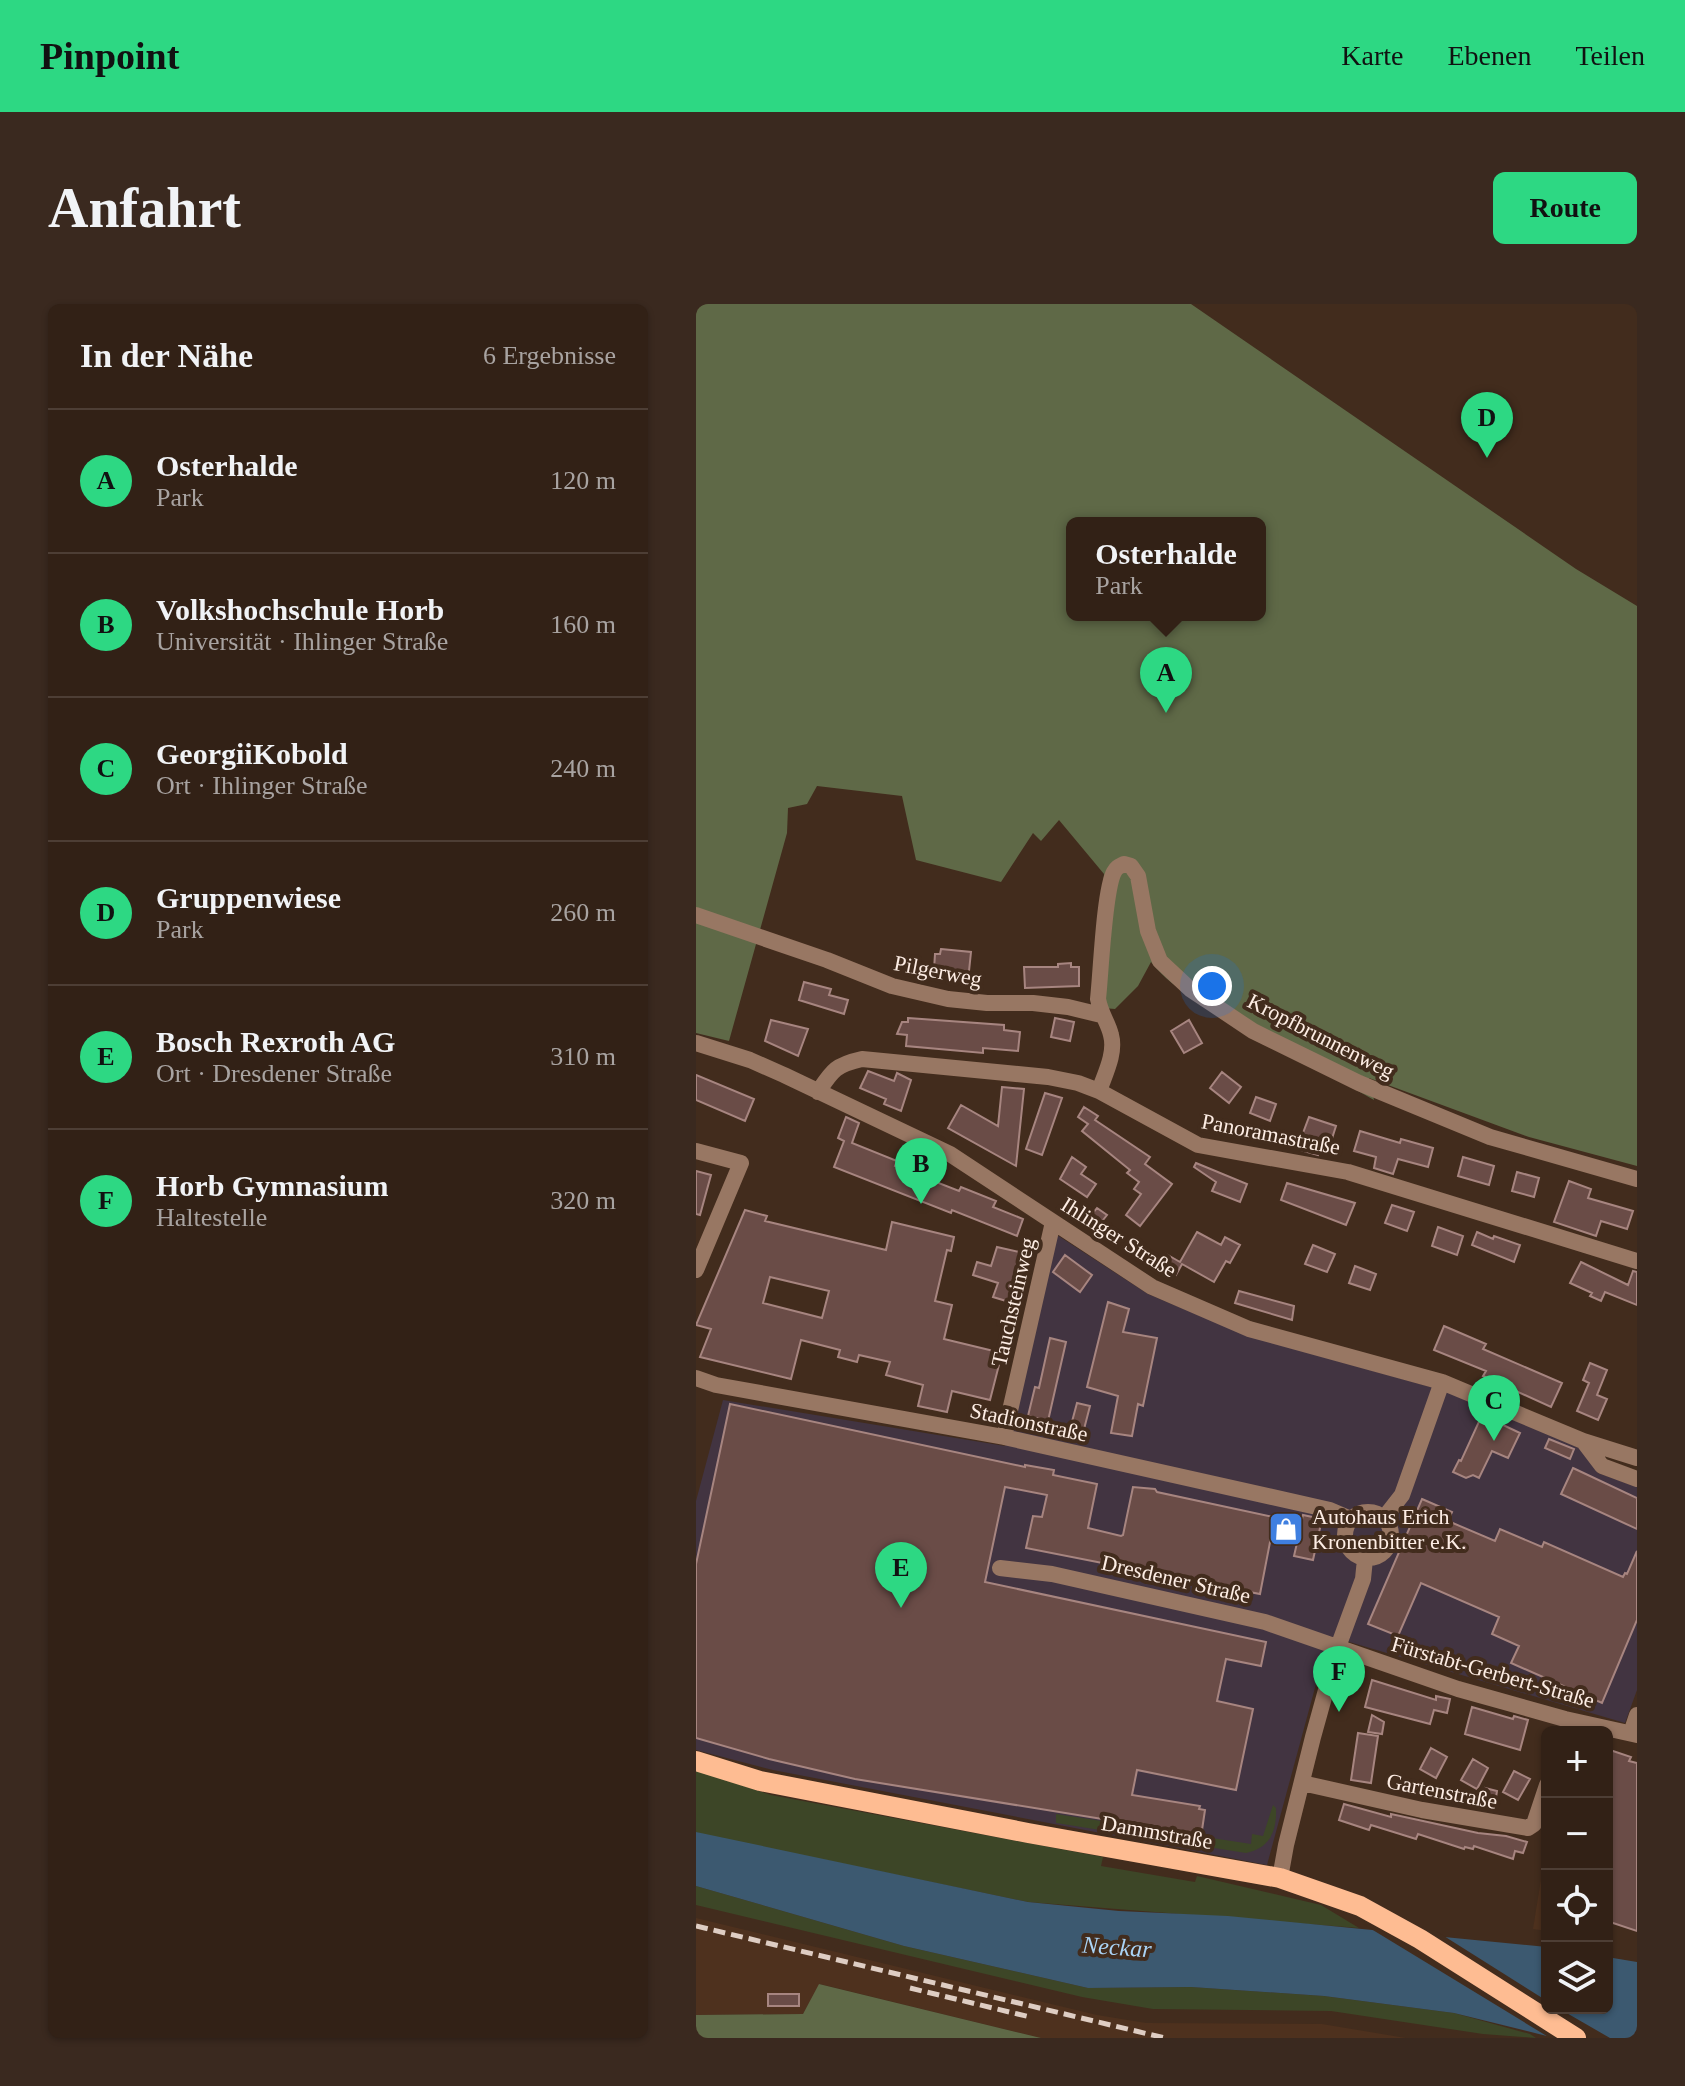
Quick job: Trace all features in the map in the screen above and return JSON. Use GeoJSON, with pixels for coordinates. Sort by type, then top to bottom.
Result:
{"type":"FeatureCollection","features":[{"type":"Feature","properties":{"kind":"main road","name":"Dammstraße"},"geometry":{"type":"LineString","coordinates":[[696,1761],[760,1781],[1280,1878],[1360,1906],[1420,1939],[1576,2038]]}},
{"type":"Feature","properties":{"kind":"street","name":"Kropfbrunnenweg"},"geometry":{"type":"LineString","coordinates":[[1101,1015],[1098,999],[1110,886],[1115,870],[1124,864],[1131,866],[1138,876],[1148,931],[1160,961],[1190,989],[1253,1031],[1359,1083],[1490,1137],[1637,1179]]}},
{"type":"Feature","properties":{"kind":"street","name":"Pilgerweg"},"geometry":{"type":"LineString","coordinates":[[696,915],[892,986],[948,999],[1033,1003],[1101,1015]]}},
{"type":"Feature","properties":{"kind":"street"},"geometry":{"type":"LineString","coordinates":[[1099,1091],[1111,1054],[1111,1035],[1101,1015]]}},
{"type":"Feature","properties":{"kind":"street","name":"Ihlinger Straße"},"geometry":{"type":"LineString","coordinates":[[696,1043],[750,1060],[950,1154],[1152,1287],[1249,1329],[1442,1382],[1583,1441],[1637,1458]]}},
{"type":"Feature","properties":{"kind":"street","name":"Panoramastraße"},"geometry":{"type":"LineString","coordinates":[[818,1092],[834,1069],[862,1059],[1048,1077],[1099,1091],[1198,1145],[1348,1172],[1637,1261]]}},
{"type":"Feature","properties":{"kind":"street"},"geometry":{"type":"LineString","coordinates":[[696,1151],[741,1163],[696,1270]]}},
{"type":"Feature","properties":{"kind":"street","name":"Tauchsteinweg"},"geometry":{"type":"LineString","coordinates":[[1004,1437],[1053,1222]]}},
{"type":"Feature","properties":{"kind":"street","name":"Stadionstraße"},"geometry":{"type":"LineString","coordinates":[[696,1378],[716,1385],[1004,1437],[1330,1510],[1351,1519]]}},
{"type":"Feature","properties":{"kind":"street"},"geometry":{"type":"LineString","coordinates":[[1384,1518],[1402,1495],[1442,1382]]}},
{"type":"Feature","properties":{"kind":"street","name":"Ihlinger Straße"},"geometry":{"type":"LineString","coordinates":[[1583,1441],[1602,1466],[1637,1479]]}},
{"type":"Feature","properties":{"kind":"street"},"geometry":{"type":"LineString","coordinates":[[1367,1512],[1384,1518],[1391,1531],[1389,1546],[1379,1557],[1365,1559],[1352,1552],[1345,1540],[1351,1519],[1367,1512]]}},
{"type":"Feature","properties":{"kind":"street"},"geometry":{"type":"LineString","coordinates":[[1280,1878],[1338,1647],[1363,1579],[1365,1559]]}},
{"type":"Feature","properties":{"kind":"street","name":"Dresdener Straße"},"geometry":{"type":"LineString","coordinates":[[1000,1568],[1052,1574],[1265,1622],[1338,1647]]}},
{"type":"Feature","properties":{"kind":"street","name":"Fürstabt-Gerbert-Straße"},"geometry":{"type":"LineString","coordinates":[[1338,1647],[1563,1725],[1634,1734]]}},
{"type":"Feature","properties":{"kind":"street"},"geometry":{"type":"LineString","coordinates":[[1634,1734],[1637,1715]]}},
{"type":"Feature","properties":{"kind":"street","name":"Gartenstraße"},"geometry":{"type":"LineString","coordinates":[[1302,1783],[1422,1810],[1528,1828],[1534,1824],[1543,1798]]}},
{"type":"Feature","properties":{"kind":"shaded area"},"geometry":{"type":"Polygon","coordinates":[[[1057,1235],[1148,1294],[1248,1336],[1449,1392],[1582,1449],[1598,1473],[1637,1487],[1637,1690],[1625,1723],[1329,1636],[1267,1865],[773,1770],[696,1750],[696,1501],[723,1400],[1005,1446],[1057,1235]]]}},
{"type":"Feature","properties":{"kind":"shaded area"},"geometry":{"type":"Polygon","coordinates":[[[1541,1879],[1541,1930],[1533,1929],[1541,1879]]]}},
{"type":"Feature","properties":{"kind":"shaded area"},"geometry":{"type":"Polygon","coordinates":[[[696,1918],[1097,2015],[1146,2023],[1322,2024],[1406,2038],[1041,2038],[820,1984],[803,2014],[696,2015],[696,1918]]]}},
{"type":"Feature","properties":{"kind":"green space"},"geometry":{"type":"Polygon","coordinates":[[[696,304],[1191,304],[1576,569],[1637,606],[1637,1166],[1529,1137],[1369,1078],[1374,1100],[1218,1015],[1172,983],[1151,962],[1138,986],[1115,1009],[1092,1007],[1104,874],[1059,820],[1041,841],[1033,833],[1001,882],[916,860],[902,796],[817,786],[807,804],[788,808],[787,833],[729,1041],[696,1033],[696,304]]]}},
{"type":"Feature","properties":{"kind":"green space"},"geometry":{"type":"Polygon","coordinates":[[[696,1770],[771,1795],[1103,1857],[1101,1866],[1195,1882],[1197,1876],[1321,1905],[1359,1928],[1028,1902],[704,1835],[696,1832],[696,1770]]]}},
{"type":"Feature","properties":{"kind":"green space"},"geometry":{"type":"Polygon","coordinates":[[[1273,1805],[1276,1816],[1270,1837],[1261,1847],[1246,1853],[1056,1823],[1056,1814],[1251,1844],[1252,1834],[1263,1836],[1273,1805]]]}},
{"type":"Feature","properties":{"kind":"green space"},"geometry":{"type":"Polygon","coordinates":[[[696,1886],[904,1946],[1088,1988],[1191,1987],[1324,1996],[1454,2013],[1536,2038],[1483,2034],[1331,2011],[1153,2009],[1082,1997],[696,1905],[696,1886]]]}},
{"type":"Feature","properties":{"kind":"green space"},"geometry":{"type":"Polygon","coordinates":[[[819,1984],[1041,2038],[696,2038],[696,2015],[803,2014],[819,1984]]]}},
{"type":"Feature","properties":{"kind":"water","name":"Neckar"},"geometry":{"type":"Polygon","coordinates":[[[696,1832],[1028,1902],[1119,1911],[1228,1916],[1541,1946],[1541,2014],[1613,2014],[1613,1958],[1637,1962],[1637,2038],[1555,2038],[1454,2013],[1324,1996],[1191,1987],[1088,1988],[904,1946],[696,1886],[696,1832]]]}},
{"type":"Feature","properties":{"kind":"pier"},"geometry":{"type":"Polygon","coordinates":[[[1363,1924],[1436,1931],[1541,1997],[1541,2014],[1568,2014],[1610,2038],[1550,2038],[1363,1924]]]}},
{"type":"Feature","properties":{"kind":"building"},"geometry":{"type":"Polygon","coordinates":[[[941,949],[971,952],[969,971],[934,970],[935,954],[940,954],[941,949]]]}},
{"type":"Feature","properties":{"kind":"building"},"geometry":{"type":"Polygon","coordinates":[[[1071,963],[1071,967],[1079,967],[1079,986],[1025,988],[1024,967],[1058,967],[1058,964],[1071,963]]]}},
{"type":"Feature","properties":{"kind":"building"},"geometry":{"type":"Polygon","coordinates":[[[804,982],[831,989],[829,995],[848,1000],[844,1014],[799,1000],[804,982]]]}},
{"type":"Feature","properties":{"kind":"building"},"geometry":{"type":"Polygon","coordinates":[[[908,1018],[1004,1025],[1004,1030],[1020,1032],[1018,1051],[983,1048],[983,1053],[906,1046],[907,1035],[897,1034],[902,1022],[908,1022],[908,1018]]]}},
{"type":"Feature","properties":{"kind":"building"},"geometry":{"type":"Polygon","coordinates":[[[1055,1018],[1074,1022],[1070,1041],[1051,1037],[1055,1018]]]}},
{"type":"Feature","properties":{"kind":"building"},"geometry":{"type":"Polygon","coordinates":[[[771,1020],[808,1029],[798,1056],[765,1041],[771,1020]]]}},
{"type":"Feature","properties":{"kind":"building"},"geometry":{"type":"Polygon","coordinates":[[[1189,1020],[1202,1043],[1184,1053],[1171,1031],[1189,1020]]]}},
{"type":"Feature","properties":{"kind":"building"},"geometry":{"type":"Polygon","coordinates":[[[868,1071],[894,1081],[897,1073],[911,1080],[901,1111],[884,1104],[886,1099],[860,1088],[868,1071]]]}},
{"type":"Feature","properties":{"kind":"building"},"geometry":{"type":"Polygon","coordinates":[[[1222,1072],[1241,1087],[1229,1103],[1210,1088],[1222,1072]]]}},
{"type":"Feature","properties":{"kind":"building"},"geometry":{"type":"Polygon","coordinates":[[[696,1075],[754,1099],[745,1121],[696,1100],[696,1075]]]}},
{"type":"Feature","properties":{"kind":"building"},"geometry":{"type":"Polygon","coordinates":[[[1002,1087],[1024,1089],[1016,1166],[948,1128],[961,1105],[998,1126],[1002,1087]]]}},
{"type":"Feature","properties":{"kind":"building"},"geometry":{"type":"Polygon","coordinates":[[[1045,1093],[1062,1098],[1042,1155],[1026,1149],[1045,1093]]]}},
{"type":"Feature","properties":{"kind":"building"},"geometry":{"type":"Polygon","coordinates":[[[1256,1097],[1276,1104],[1270,1121],[1250,1113],[1256,1097]]]}},
{"type":"Feature","properties":{"kind":"building"},"geometry":{"type":"Polygon","coordinates":[[[1084,1107],[1098,1116],[1095,1120],[1150,1157],[1145,1164],[1172,1184],[1140,1226],[1126,1215],[1141,1194],[1134,1189],[1139,1182],[1127,1173],[1130,1170],[1082,1131],[1088,1124],[1078,1117],[1084,1107]]]}},
{"type":"Feature","properties":{"kind":"building"},"geometry":{"type":"Polygon","coordinates":[[[846,1117],[859,1123],[852,1143],[897,1161],[895,1166],[959,1191],[961,1187],[996,1201],[993,1207],[1023,1219],[1017,1236],[834,1167],[844,1141],[838,1138],[846,1117]]]}},
{"type":"Feature","properties":{"kind":"building"},"geometry":{"type":"Polygon","coordinates":[[[1309,1117],[1336,1126],[1329,1148],[1321,1146],[1318,1155],[1297,1149],[1309,1117]]]}},
{"type":"Feature","properties":{"kind":"building"},"geometry":{"type":"Polygon","coordinates":[[[1360,1131],[1400,1143],[1401,1139],[1433,1148],[1428,1167],[1398,1159],[1393,1174],[1374,1168],[1376,1157],[1354,1151],[1360,1131]]]}},
{"type":"Feature","properties":{"kind":"building"},"geometry":{"type":"Polygon","coordinates":[[[1072,1157],[1086,1167],[1081,1174],[1096,1184],[1087,1197],[1060,1179],[1072,1157]]]}},
{"type":"Feature","properties":{"kind":"building"},"geometry":{"type":"Polygon","coordinates":[[[1463,1157],[1494,1166],[1489,1185],[1458,1176],[1463,1157]]]}},
{"type":"Feature","properties":{"kind":"building"},"geometry":{"type":"Polygon","coordinates":[[[1196,1163],[1247,1184],[1240,1202],[1212,1191],[1216,1182],[1194,1167],[1196,1163]]]}},
{"type":"Feature","properties":{"kind":"building"},"geometry":{"type":"Polygon","coordinates":[[[696,1171],[711,1175],[700,1215],[696,1214],[696,1171]]]}},
{"type":"Feature","properties":{"kind":"building"},"geometry":{"type":"Polygon","coordinates":[[[1517,1172],[1539,1178],[1534,1197],[1512,1191],[1517,1172]]]}},
{"type":"Feature","properties":{"kind":"building"},"geometry":{"type":"Polygon","coordinates":[[[1569,1181],[1591,1189],[1588,1198],[1633,1211],[1627,1229],[1601,1221],[1596,1236],[1554,1222],[1569,1181]]]}},
{"type":"Feature","properties":{"kind":"building"},"geometry":{"type":"Polygon","coordinates":[[[1287,1183],[1355,1203],[1346,1225],[1281,1200],[1287,1183]]]}},
{"type":"Feature","properties":{"kind":"building"},"geometry":{"type":"Polygon","coordinates":[[[1392,1205],[1414,1212],[1407,1231],[1385,1223],[1392,1205]]]}},
{"type":"Feature","properties":{"kind":"building"},"geometry":{"type":"Polygon","coordinates":[[[1097,1208],[1107,1215],[1099,1225],[1089,1218],[1097,1208]]]}},
{"type":"Feature","properties":{"kind":"building"},"geometry":{"type":"Polygon","coordinates":[[[745,1210],[767,1216],[765,1221],[886,1250],[892,1222],[954,1237],[951,1251],[947,1250],[935,1301],[952,1305],[944,1339],[1002,1353],[990,1400],[952,1391],[947,1412],[918,1406],[923,1385],[886,1375],[890,1362],[859,1355],[857,1362],[838,1357],[840,1350],[801,1340],[791,1379],[700,1357],[711,1329],[696,1325],[745,1210]],[[770,1277],[763,1303],[822,1318],[829,1291],[770,1277]]]}},
{"type":"Feature","properties":{"kind":"building"},"geometry":{"type":"Polygon","coordinates":[[[1438,1227],[1463,1236],[1457,1255],[1432,1246],[1438,1227]]]}},
{"type":"Feature","properties":{"kind":"building"},"geometry":{"type":"Polygon","coordinates":[[[1197,1232],[1221,1245],[1225,1237],[1240,1245],[1214,1282],[1182,1264],[1176,1275],[1159,1266],[1166,1254],[1180,1262],[1197,1232]]]}},
{"type":"Feature","properties":{"kind":"building"},"geometry":{"type":"Polygon","coordinates":[[[1477,1232],[1520,1245],[1514,1262],[1472,1245],[1477,1232]]]}},
{"type":"Feature","properties":{"kind":"building"},"geometry":{"type":"Polygon","coordinates":[[[1313,1245],[1335,1254],[1327,1272],[1305,1264],[1313,1245]]]}},
{"type":"Feature","properties":{"kind":"building"},"geometry":{"type":"Polygon","coordinates":[[[997,1247],[1028,1254],[1024,1270],[1027,1271],[1016,1304],[993,1297],[998,1283],[973,1275],[977,1262],[991,1266],[997,1247]]]}},
{"type":"Feature","properties":{"kind":"building"},"geometry":{"type":"Polygon","coordinates":[[[1065,1255],[1092,1275],[1080,1292],[1053,1272],[1065,1255]]]}},
{"type":"Feature","properties":{"kind":"building"},"geometry":{"type":"Polygon","coordinates":[[[1581,1262],[1628,1285],[1633,1271],[1637,1272],[1637,1305],[1605,1292],[1601,1301],[1570,1283],[1581,1262]]]}},
{"type":"Feature","properties":{"kind":"building"},"geometry":{"type":"Polygon","coordinates":[[[1355,1266],[1376,1274],[1370,1290],[1349,1283],[1355,1266]]]}},
{"type":"Feature","properties":{"kind":"building"},"geometry":{"type":"Polygon","coordinates":[[[1239,1291],[1294,1306],[1292,1320],[1235,1303],[1239,1291]]]}},
{"type":"Feature","properties":{"kind":"building"},"geometry":{"type":"Polygon","coordinates":[[[1108,1302],[1129,1309],[1123,1332],[1157,1338],[1143,1406],[1138,1404],[1132,1436],[1111,1433],[1118,1396],[1087,1387],[1108,1302]]]}},
{"type":"Feature","properties":{"kind":"building"},"geometry":{"type":"Polygon","coordinates":[[[1444,1326],[1486,1344],[1483,1349],[1562,1383],[1551,1407],[1483,1376],[1486,1371],[1434,1350],[1444,1326]]]}},
{"type":"Feature","properties":{"kind":"building"},"geometry":{"type":"Polygon","coordinates":[[[1050,1338],[1066,1342],[1048,1421],[1028,1416],[1035,1387],[1039,1388],[1050,1338]]]}},
{"type":"Feature","properties":{"kind":"building"},"geometry":{"type":"Polygon","coordinates":[[[1590,1363],[1607,1370],[1597,1395],[1607,1399],[1598,1420],[1577,1411],[1589,1383],[1583,1380],[1590,1363]]]}},
{"type":"Feature","properties":{"kind":"building"},"geometry":{"type":"Polygon","coordinates":[[[1077,1403],[1090,1406],[1083,1433],[1070,1429],[1077,1403]]]}},
{"type":"Feature","properties":{"kind":"building"},"geometry":{"type":"Polygon","coordinates":[[[730,1404],[1025,1467],[1054,1470],[1053,1475],[1097,1484],[1088,1528],[1121,1536],[1133,1487],[1155,1489],[1157,1492],[1301,1523],[1303,1515],[1322,1519],[1313,1560],[1294,1556],[1297,1543],[1271,1537],[1260,1594],[1026,1548],[1033,1516],[1042,1517],[1047,1495],[1005,1487],[985,1582],[1266,1642],[1261,1666],[1226,1659],[1217,1701],[1253,1709],[1236,1790],[1137,1770],[1132,1795],[1200,1806],[1199,1809],[1205,1810],[1202,1830],[1195,1829],[1195,1834],[855,1779],[696,1738],[696,1564],[730,1404]]]}},
{"type":"Feature","properties":{"kind":"building"},"geometry":{"type":"Polygon","coordinates":[[[1482,1415],[1520,1433],[1508,1458],[1492,1451],[1479,1478],[1473,1475],[1466,1478],[1453,1472],[1482,1415]]]}},
{"type":"Feature","properties":{"kind":"building"},"geometry":{"type":"Polygon","coordinates":[[[1549,1439],[1574,1449],[1570,1459],[1545,1448],[1549,1439]]]}},
{"type":"Feature","properties":{"kind":"building"},"geometry":{"type":"Polygon","coordinates":[[[1573,1468],[1637,1498],[1637,1529],[1561,1494],[1573,1468]]]}},
{"type":"Feature","properties":{"kind":"building"},"geometry":{"type":"Polygon","coordinates":[[[1422,1499],[1452,1512],[1448,1521],[1495,1541],[1500,1529],[1542,1547],[1544,1542],[1623,1577],[1637,1551],[1637,1620],[1602,1703],[1511,1663],[1519,1646],[1492,1634],[1499,1617],[1421,1583],[1398,1636],[1368,1624],[1422,1499]]]}},
{"type":"Feature","properties":{"kind":"building"},"geometry":{"type":"Polygon","coordinates":[[[1372,1680],[1436,1700],[1436,1696],[1450,1699],[1447,1713],[1434,1710],[1430,1724],[1365,1707],[1372,1680]]]}},
{"type":"Feature","properties":{"kind":"building"},"geometry":{"type":"Polygon","coordinates":[[[1472,1707],[1513,1719],[1514,1716],[1528,1720],[1520,1750],[1465,1734],[1472,1707]]]}},
{"type":"Feature","properties":{"kind":"building"},"geometry":{"type":"Polygon","coordinates":[[[1372,1715],[1384,1722],[1382,1734],[1368,1732],[1372,1715]]]}},
{"type":"Feature","properties":{"kind":"building"},"geometry":{"type":"Polygon","coordinates":[[[1358,1733],[1378,1736],[1371,1783],[1351,1780],[1358,1733]]]}},
{"type":"Feature","properties":{"kind":"building"},"geometry":{"type":"Polygon","coordinates":[[[1431,1748],[1447,1757],[1436,1778],[1420,1769],[1431,1748]]]}},
{"type":"Feature","properties":{"kind":"building"},"geometry":{"type":"Polygon","coordinates":[[[1613,1751],[1631,1757],[1629,1761],[1637,1763],[1637,1931],[1613,1923],[1613,1751]]]}},
{"type":"Feature","properties":{"kind":"building"},"geometry":{"type":"Polygon","coordinates":[[[1473,1759],[1488,1768],[1477,1789],[1461,1780],[1473,1759]]]}},
{"type":"Feature","properties":{"kind":"building"},"geometry":{"type":"Polygon","coordinates":[[[1514,1771],[1530,1779],[1518,1800],[1503,1792],[1514,1771]]]}},
{"type":"Feature","properties":{"kind":"building"},"geometry":{"type":"Polygon","coordinates":[[[1485,1788],[1497,1791],[1495,1804],[1482,1801],[1485,1788]]]}},
{"type":"Feature","properties":{"kind":"building"},"geometry":{"type":"Polygon","coordinates":[[[1344,1804],[1391,1817],[1391,1814],[1527,1842],[1523,1853],[1515,1851],[1513,1859],[1474,1846],[1473,1849],[1464,1849],[1418,1834],[1416,1839],[1371,1825],[1369,1830],[1339,1820],[1344,1804]]]}},
{"type":"Feature","properties":{"kind":"building"},"geometry":{"type":"Polygon","coordinates":[[[768,1994],[799,1994],[799,2006],[768,2006],[768,1994]]]}},
{"type":"Feature","properties":{"kind":"railway"},"geometry":{"type":"LineString","coordinates":[[696,1926],[1165,2038]]}},
{"type":"Feature","properties":{"kind":"railway"},"geometry":{"type":"LineString","coordinates":[[910,1988],[1030,2017]]}},
{"type":"Feature","properties":{"kind":"place","name":"Gruppenwiese"},"geometry":{"type":"Point","coordinates":[1487,458]}},
{"type":"Feature","properties":{"kind":"place","name":"Osterhalde"},"geometry":{"type":"Point","coordinates":[1166,713]}},
{"type":"Feature","properties":{"kind":"place","name":"Volkshochschule Horb"},"geometry":{"type":"Point","coordinates":[921,1204]}},
{"type":"Feature","properties":{"kind":"place","name":"GeorgiiKobold"},"geometry":{"type":"Point","coordinates":[1494,1441]}},
{"type":"Feature","properties":{"kind":"place","name":"Autohaus Erich Kronenbitter e.K."},"geometry":{"type":"Point","coordinates":[1286,1529]}},
{"type":"Feature","properties":{"kind":"place","name":"Bosch Rexroth AG"},"geometry":{"type":"Point","coordinates":[901,1608]}},
{"type":"Feature","properties":{"kind":"place","name":"Horb Gymnasium"},"geometry":{"type":"Point","coordinates":[1339,1712]}}]}
